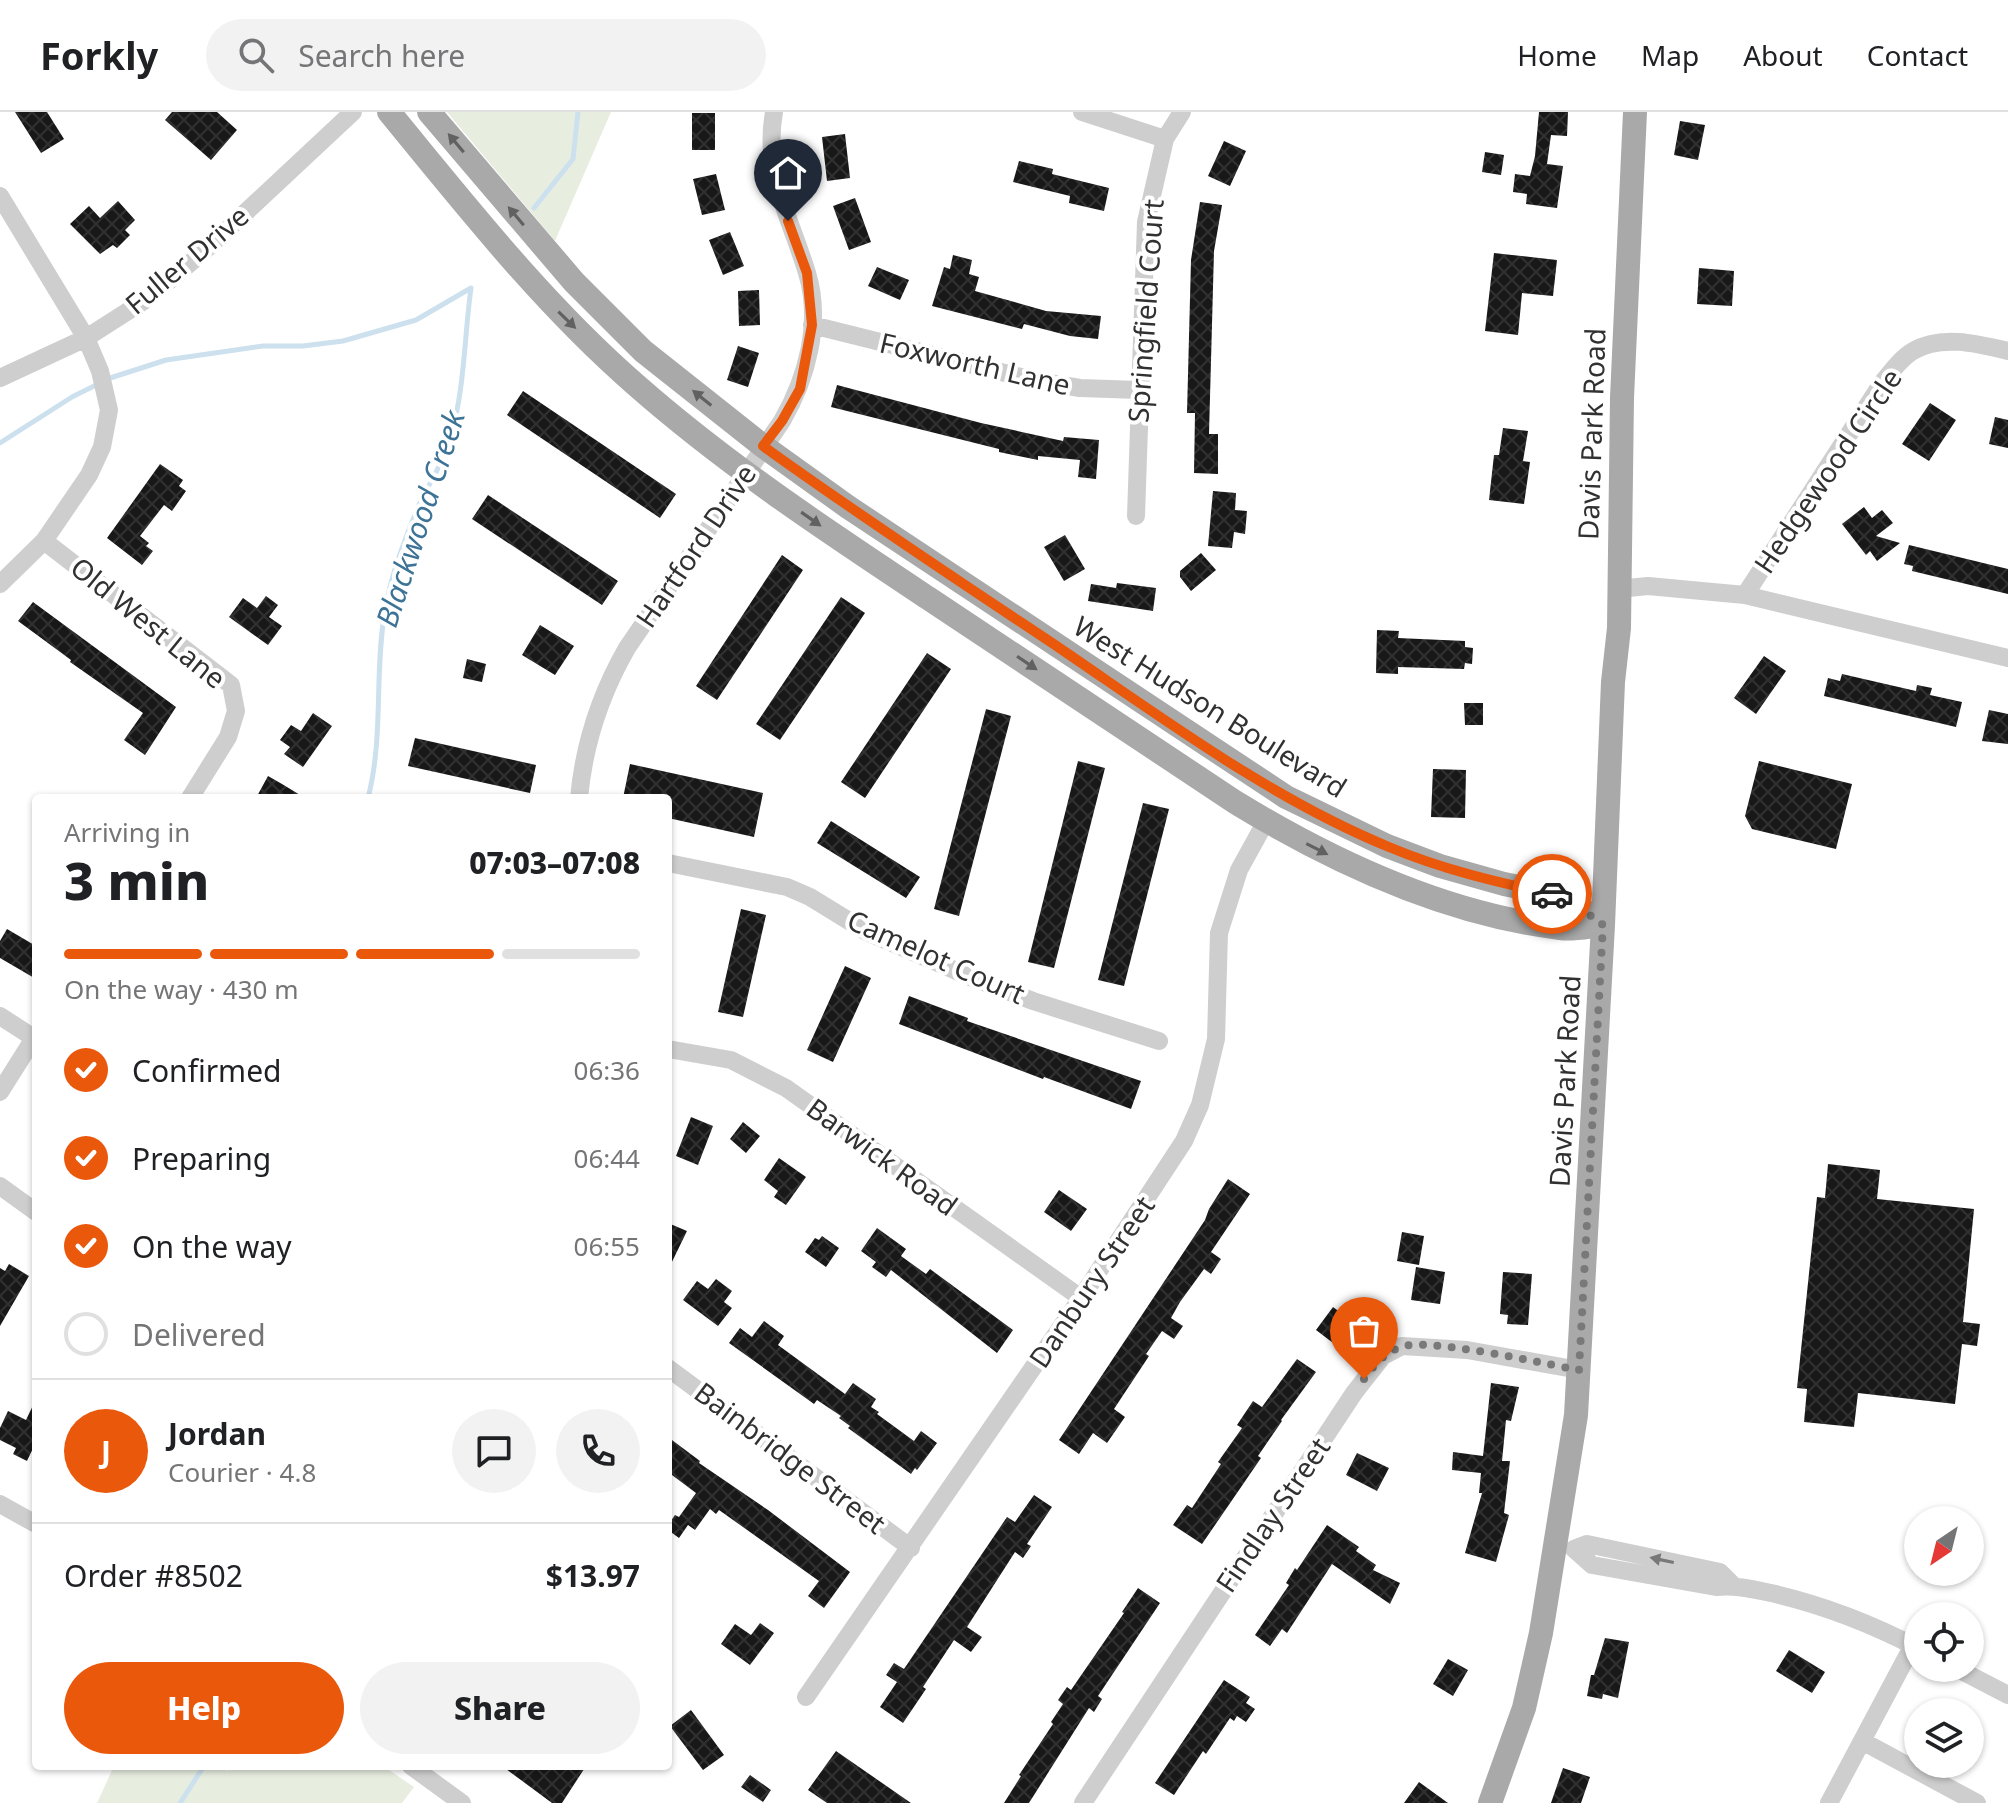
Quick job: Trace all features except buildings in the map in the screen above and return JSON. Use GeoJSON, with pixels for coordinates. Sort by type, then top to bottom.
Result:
{"type":"FeatureCollection","features":[{"type":"Feature","properties":{"kind":"main road"},"geometry":{"type":"LineString","coordinates":[[389,112],[503,251],[559,312],[634,384],[747,475],[1266,821],[1342,862],[1444,900],[1489,913],[1563,929],[1603,925]]}},
{"type":"Feature","properties":{"kind":"main road","name":"West Hudson Boulevard"},"geometry":{"type":"LineString","coordinates":[[429,112],[574,282],[643,351],[763,446],[876,526],[1286,797],[1387,846],[1440,866],[1566,897],[1603,925]]}},
{"type":"Feature","properties":{"kind":"main road","name":"Davis Park Road"},"geometry":{"type":"LineString","coordinates":[[1490,1803],[1524,1708],[1565,1549],[1579,1370],[1613,682],[1619,628],[1622,398],[1635,112]]}},
{"type":"Feature","properties":{"kind":"street","name":"Fuller Drive"},"geometry":{"type":"LineString","coordinates":[[0,378],[86,338],[150,297],[202,253],[353,112]]}},
{"type":"Feature","properties":{"kind":"street","name":"Hartford Drive"},"geometry":{"type":"LineString","coordinates":[[579,794],[590,736],[611,676],[627,648],[747,475],[800,389],[812,325],[807,273],[778,195],[772,167],[770,152],[774,112]]}},
{"type":"Feature","properties":{"kind":"street"},"geometry":{"type":"LineString","coordinates":[[1082,112],[1165,139]]}},
{"type":"Feature","properties":{"kind":"street","name":"Springfield Court"},"geometry":{"type":"LineString","coordinates":[[1136,516],[1146,222],[1165,139],[1182,112]]}},
{"type":"Feature","properties":{"kind":"street"},"geometry":{"type":"LineString","coordinates":[[0,196],[86,338],[100,371],[109,410],[103,441],[89,475],[44,541],[0,584]]}},
{"type":"Feature","properties":{"kind":"street","name":"Foxworth Lane"},"geometry":{"type":"LineString","coordinates":[[812,325],[1037,381],[1080,388],[1139,390]]}},
{"type":"Feature","properties":{"kind":"street","name":"Hedgewood Circle"},"geometry":{"type":"LineString","coordinates":[[1745,595],[1868,404],[1898,364],[1914,350],[1934,343],[1960,342],[2008,351]]}},
{"type":"Feature","properties":{"kind":"street","name":"Old West Lane"},"geometry":{"type":"LineString","coordinates":[[44,541],[231,685],[236,711],[228,737],[192,794]]}},
{"type":"Feature","properties":{"kind":"street","name":"Hedgewood Circle"},"geometry":{"type":"LineString","coordinates":[[1618,589],[1648,586],[1745,595],[2008,658]]}},
{"type":"Feature","properties":{"kind":"street","name":"Danbury Street"},"geometry":{"type":"LineString","coordinates":[[806,1697],[1081,1298],[1184,1141],[1200,1105],[1216,1039],[1219,933],[1239,870],[1266,821]]}},
{"type":"Feature","properties":{"kind":"street","name":"Camelot Court"},"geometry":{"type":"LineString","coordinates":[[672,864],[787,887],[810,897],[867,932],[968,976],[1033,1001],[1159,1041]]}},
{"type":"Feature","properties":{"kind":"street"},"geometry":{"type":"LineString","coordinates":[[0,1016],[32,1034]]}},
{"type":"Feature","properties":{"kind":"street"},"geometry":{"type":"LineString","coordinates":[[0,1092],[32,1041]]}},
{"type":"Feature","properties":{"kind":"street","name":"Barwick Road"},"geometry":{"type":"LineString","coordinates":[[672,1050],[731,1060],[786,1088],[1081,1298]]}},
{"type":"Feature","properties":{"kind":"street"},"geometry":{"type":"LineString","coordinates":[[0,1186],[32,1209]]}},
{"type":"Feature","properties":{"kind":"street","name":"Findlay Street"},"geometry":{"type":"LineString","coordinates":[[1083,1803],[1354,1393],[1383,1356],[1402,1346],[1414,1345],[1467,1350],[1579,1370]]}},
{"type":"Feature","properties":{"kind":"street","name":"Bainbridge Street"},"geometry":{"type":"LineString","coordinates":[[672,1371],[911,1548]]}},
{"type":"Feature","properties":{"kind":"street"},"geometry":{"type":"LineString","coordinates":[[0,1504],[32,1522]]}},
{"type":"Feature","properties":{"kind":"street"},"geometry":{"type":"LineString","coordinates":[[1565,1549],[1587,1544],[1720,1572],[1733,1585],[1810,1602],[1868,1622],[1904,1641]]}},
{"type":"Feature","properties":{"kind":"street"},"geometry":{"type":"LineString","coordinates":[[1829,1803],[1904,1667]]}},
{"type":"Feature","properties":{"kind":"street"},"geometry":{"type":"LineString","coordinates":[[1983,1682],[2008,1695]]}},
{"type":"Feature","properties":{"kind":"street"},"geometry":{"type":"LineString","coordinates":[[1862,1741],[1977,1803]]}},
{"type":"Feature","properties":{"kind":"street"},"geometry":{"type":"LineString","coordinates":[[417,1770],[462,1803]]}},
{"type":"Feature","properties":{"kind":"shaded area"},"geometry":{"type":"Polygon","coordinates":[[[447,112],[611,112],[555,241],[447,112]]]}},
{"type":"Feature","properties":{"kind":"shaded area"},"geometry":{"type":"Polygon","coordinates":[[[112,1770],[389,1770],[414,1787],[402,1803],[97,1803],[112,1770]]]}},
{"type":"Feature","properties":{"kind":"waterway","name":"Blackwood Creek"},"geometry":{"type":"LineString","coordinates":[[534,208],[573,159],[578,112]]}},
{"type":"Feature","properties":{"kind":"waterway"},"geometry":{"type":"LineString","coordinates":[[107,379],[166,360],[263,346],[303,346],[343,341],[416,320],[471,288]]}},
{"type":"Feature","properties":{"kind":"waterway","name":"Blackwood Creek"},"geometry":{"type":"LineString","coordinates":[[369,794],[376,751],[380,657],[388,597],[409,530],[450,439],[461,382],[471,288]]}},
{"type":"Feature","properties":{"kind":"waterway"},"geometry":{"type":"LineString","coordinates":[[0,443],[98,384]]}},
{"type":"Feature","properties":{"kind":"waterway","name":"Blackwood Creek"},"geometry":{"type":"LineString","coordinates":[[180,1803],[201,1770]]}},
{"type":"Feature","properties":{"kind":"way so far"},"geometry":{"type":"LineString","coordinates":[[1364,1379],[1383,1356],[1402,1346],[1414,1345],[1467,1350],[1579,1370],[1603,925],[1566,897],[1552,894]]}},
{"type":"Feature","properties":{"kind":"route"},"geometry":{"type":"LineString","coordinates":[[788,221],[811,288],[812,325],[800,389],[763,446],[876,526],[1286,797],[1387,846],[1440,866],[1552,894]]}}]}
